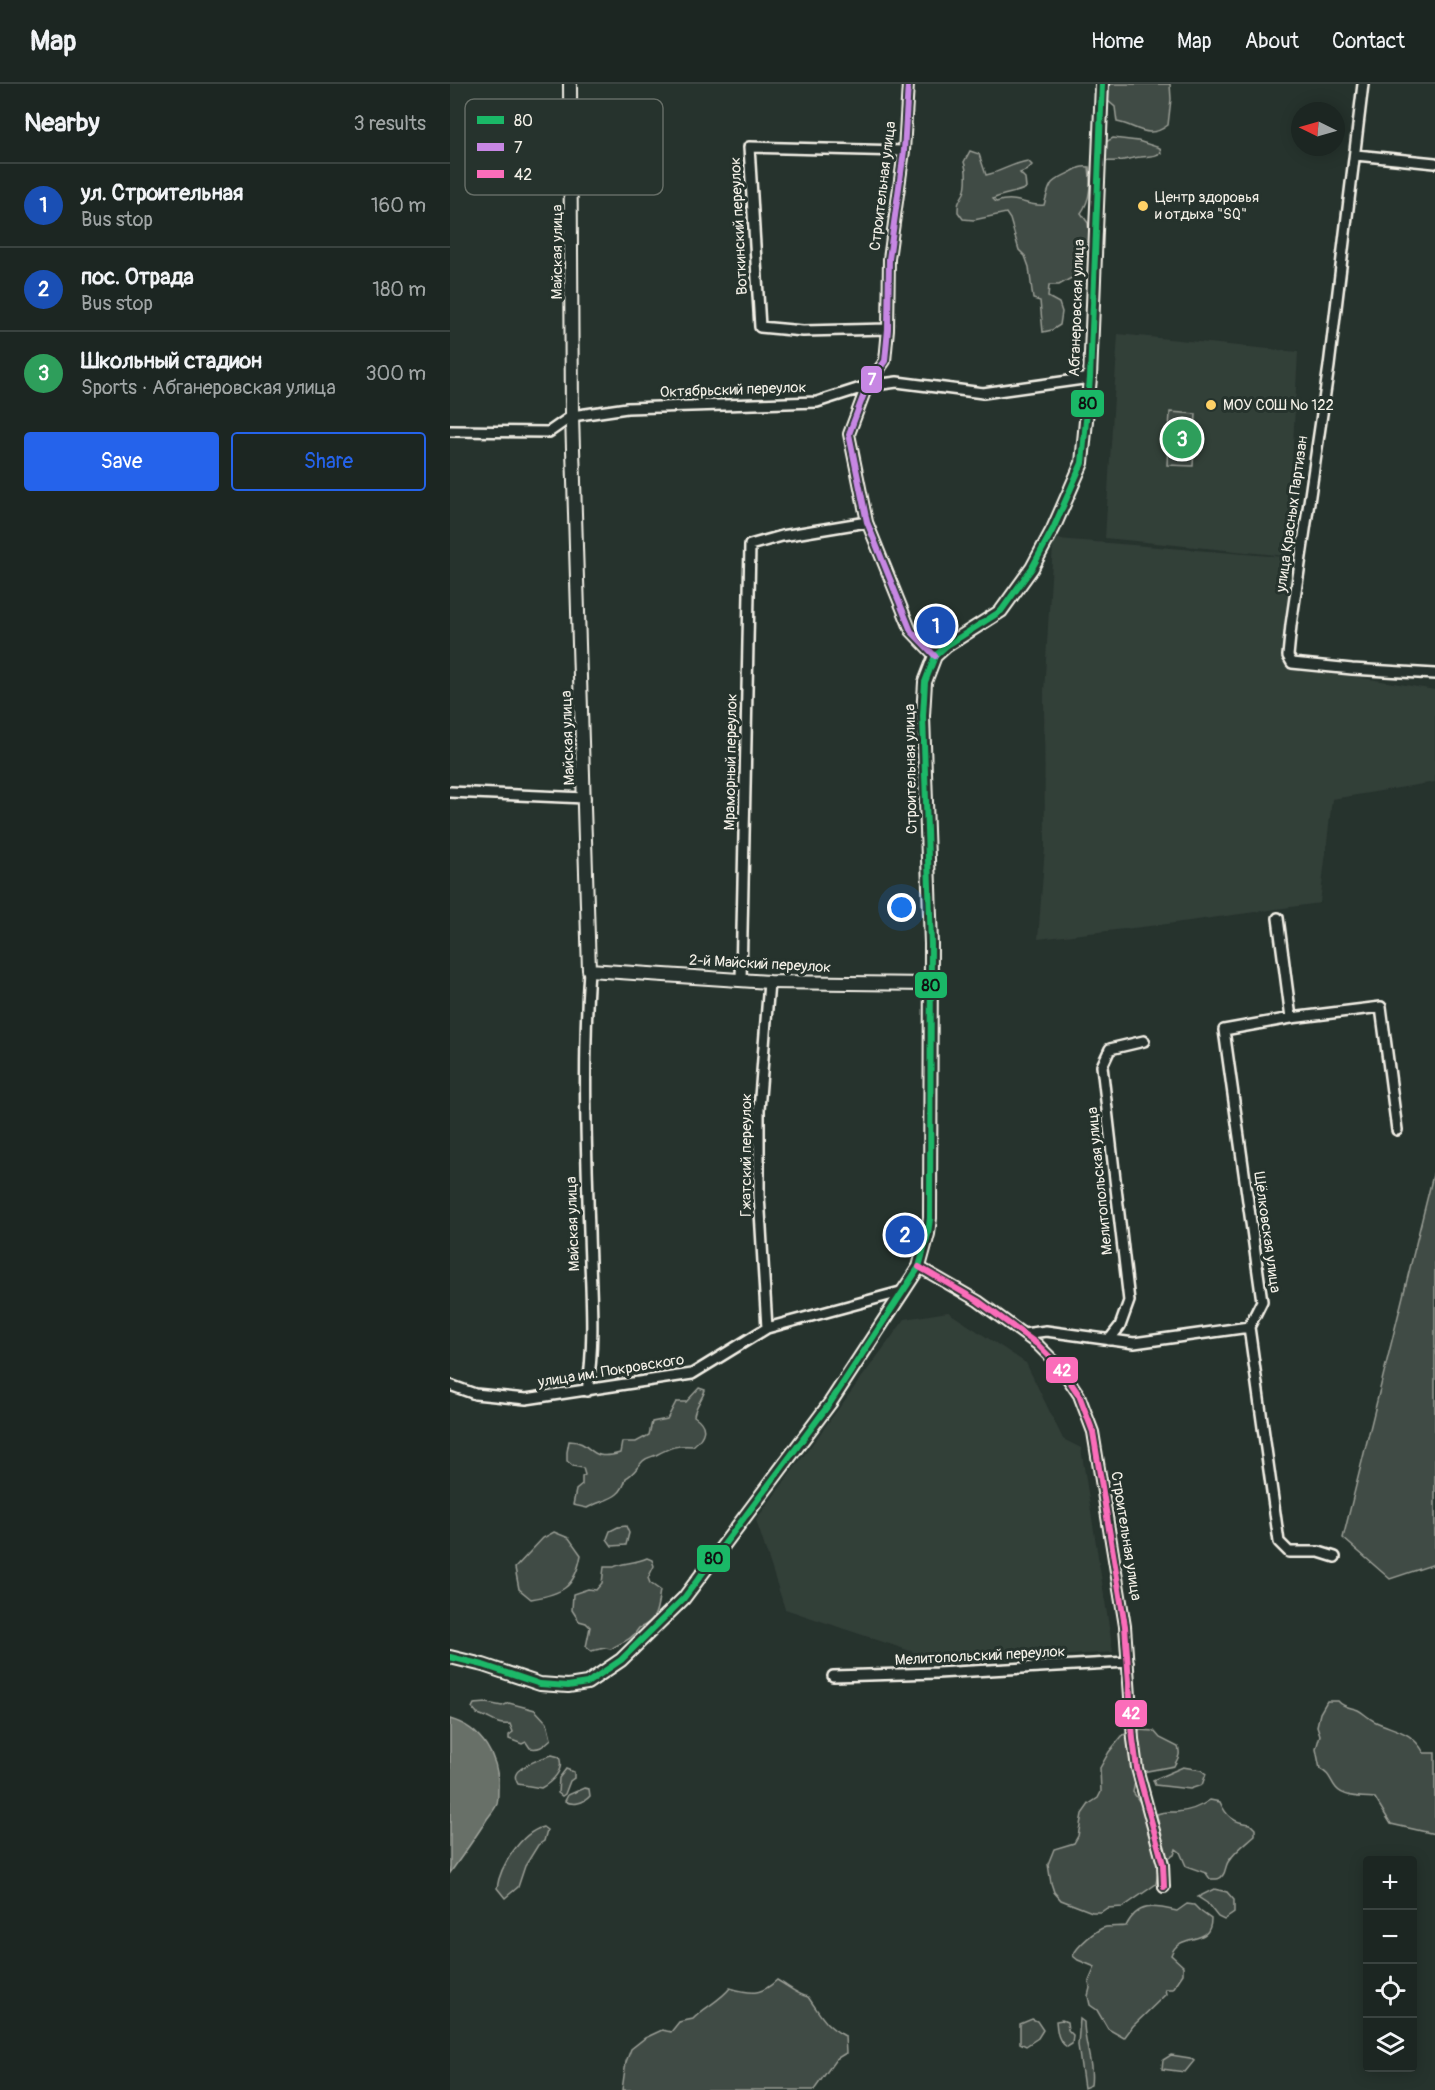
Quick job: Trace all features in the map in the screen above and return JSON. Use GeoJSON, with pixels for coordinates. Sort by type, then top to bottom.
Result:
{"type":"FeatureCollection","features":[{"type":"Feature","properties":{"kind":"street","name":"Майская улица"},"geometry":{"type":"LineString","coordinates":[[570,84],[570,99]]}},
{"type":"Feature","properties":{"kind":"street","name":"Строительная улица"},"geometry":{"type":"LineString","coordinates":[[450,1657],[483,1665],[540,1684],[568,1686],[587,1683],[621,1660],[684,1598],[830,1403],[919,1267],[930,1218],[929,984],[931,944],[923,716],[925,682],[934,656],[911,631],[867,522],[849,434],[867,386],[885,361],[890,259],[904,150],[908,84]]}},
{"type":"Feature","properties":{"kind":"street","name":"Абганеровская улица"},"geometry":{"type":"LineString","coordinates":[[934,656],[1001,611],[1032,567],[1053,529],[1082,463],[1090,378],[1102,84]]}},
{"type":"Feature","properties":{"kind":"street","name":"улица Красных Партизан"},"geometry":{"type":"LineString","coordinates":[[1363,84],[1328,378],[1288,656],[1292,663],[1435,674]]}},
{"type":"Feature","properties":{"kind":"street","name":"Воткинский переулок"},"geometry":{"type":"LineString","coordinates":[[888,329],[803,331],[760,327],[749,147],[904,150]]}},
{"type":"Feature","properties":{"kind":"street"},"geometry":{"type":"LineString","coordinates":[[1356,156],[1435,162]]}},
{"type":"Feature","properties":{"kind":"street","name":"Майская улица"},"geometry":{"type":"LineString","coordinates":[[571,195],[572,416],[589,970],[585,1024],[585,1109],[592,1348],[587,1391]]}},
{"type":"Feature","properties":{"kind":"street","name":"Октябрьский переулок"},"geometry":{"type":"LineString","coordinates":[[450,431],[549,432],[572,416],[627,408],[817,402],[867,386],[897,382],[983,393],[1090,378]]}},
{"type":"Feature","properties":{"kind":"street","name":"Мраморный переулок"},"geometry":{"type":"LineString","coordinates":[[741,980],[750,545],[782,536],[867,522]]}},
{"type":"Feature","properties":{"kind":"street"},"geometry":{"type":"LineString","coordinates":[[450,792],[585,798]]}},
{"type":"Feature","properties":{"kind":"street"},"geometry":{"type":"LineString","coordinates":[[1278,918],[1291,1018],[1382,1007],[1397,1130]]}},
{"type":"Feature","properties":{"kind":"street","name":"2-й Майский переулок"},"geometry":{"type":"LineString","coordinates":[[589,970],[769,982],[929,984]]}},
{"type":"Feature","properties":{"kind":"street","name":"Гжатский переулок"},"geometry":{"type":"LineString","coordinates":[[767,1328],[759,1195],[759,1110],[769,982]]}},
{"type":"Feature","properties":{"kind":"street","name":"Щёлковская улица"},"geometry":{"type":"LineString","coordinates":[[1249,1327],[1262,1301],[1224,1030],[1291,1018]]}},
{"type":"Feature","properties":{"kind":"street","name":"Мелитопольская улица"},"geometry":{"type":"LineString","coordinates":[[1109,1340],[1120,1326],[1129,1301],[1102,1066],[1110,1049],[1144,1041]]}},
{"type":"Feature","properties":{"kind":"street","name":"Строительная улица"},"geometry":{"type":"LineString","coordinates":[[919,1267],[978,1301],[1024,1334],[1060,1367],[1080,1395],[1094,1432],[1117,1573],[1128,1662],[1137,1768],[1163,1864],[1164,1887]]}},
{"type":"Feature","properties":{"kind":"street","name":"улица им. Покровского"},"geometry":{"type":"LineString","coordinates":[[450,1385],[475,1394],[526,1399],[692,1374],[767,1328],[904,1291]]}},
{"type":"Feature","properties":{"kind":"street"},"geometry":{"type":"LineString","coordinates":[[1024,1334],[1046,1331],[1134,1343],[1249,1327],[1280,1542],[1289,1552],[1319,1552],[1335,1557]]}},
{"type":"Feature","properties":{"kind":"street","name":"Мелитопольский переулок"},"geometry":{"type":"LineString","coordinates":[[833,1676],[937,1673],[1128,1662]]}},
{"type":"Feature","properties":{"kind":"shaded area"},"geometry":{"type":"Polygon","coordinates":[[[1107,84],[1170,84],[1168,125],[1161,130],[1148,132],[1117,122],[1115,107],[1107,100],[1107,84]]]}},
{"type":"Feature","properties":{"kind":"shaded area"},"geometry":{"type":"Polygon","coordinates":[[[1113,138],[1138,141],[1160,148],[1161,153],[1119,161],[1105,161],[1104,143],[1113,138]]]}},
{"type":"Feature","properties":{"kind":"shaded area"},"geometry":{"type":"Polygon","coordinates":[[[970,151],[979,154],[986,175],[1023,162],[1028,161],[1032,165],[1020,173],[1025,178],[1026,188],[993,199],[996,202],[1016,200],[1044,205],[1054,181],[1078,168],[1089,167],[1090,191],[1081,213],[1088,223],[1090,241],[1075,276],[1059,285],[1049,285],[1048,297],[1059,303],[1062,312],[1060,325],[1052,330],[1043,332],[1040,301],[1033,299],[1029,267],[1025,256],[1019,250],[1006,213],[974,220],[963,219],[958,212],[966,186],[964,162],[970,151]]]}},
{"type":"Feature","properties":{"kind":"shaded area"},"geometry":{"type":"Polygon","coordinates":[[[1118,334],[1298,352],[1287,556],[1105,538],[1118,334]]]}},
{"type":"Feature","properties":{"kind":"shaded area"},"geometry":{"type":"Polygon","coordinates":[[[1170,412],[1196,414],[1193,466],[1167,465],[1170,412]]]}},
{"type":"Feature","properties":{"kind":"shaded area"},"geometry":{"type":"Polygon","coordinates":[[[1058,539],[1296,558],[1292,666],[1435,690],[1435,782],[1332,799],[1320,903],[1038,939],[1045,847],[1044,692],[1053,545],[1058,539]]]}},
{"type":"Feature","properties":{"kind":"shaded area"},"geometry":{"type":"Polygon","coordinates":[[[1435,1167],[1435,1564],[1390,1579],[1343,1538],[1435,1167]]]}},
{"type":"Feature","properties":{"kind":"shaded area"},"geometry":{"type":"Polygon","coordinates":[[[948,1312],[1026,1363],[1063,1439],[1081,1448],[1113,1652],[949,1664],[785,1609],[756,1520],[905,1319],[948,1312]]]}},
{"type":"Feature","properties":{"kind":"shaded area"},"geometry":{"type":"Polygon","coordinates":[[[699,1388],[705,1390],[694,1416],[702,1424],[704,1431],[693,1446],[670,1448],[645,1460],[626,1478],[620,1491],[611,1498],[587,1508],[573,1505],[576,1490],[582,1485],[582,1477],[585,1475],[583,1468],[573,1466],[567,1461],[569,1441],[583,1444],[596,1454],[620,1453],[622,1442],[636,1442],[649,1435],[652,1422],[667,1419],[676,1402],[686,1402],[699,1388]]]}},
{"type":"Feature","properties":{"kind":"shaded area"},"geometry":{"type":"Polygon","coordinates":[[[626,1526],[629,1533],[626,1545],[612,1546],[607,1539],[610,1531],[626,1526]]]}},
{"type":"Feature","properties":{"kind":"shaded area"},"geometry":{"type":"Polygon","coordinates":[[[554,1532],[569,1538],[581,1555],[575,1575],[571,1582],[559,1592],[531,1599],[519,1589],[515,1568],[543,1538],[554,1532]]]}},
{"type":"Feature","properties":{"kind":"shaded area"},"geometry":{"type":"Polygon","coordinates":[[[647,1558],[652,1560],[654,1566],[648,1578],[650,1583],[660,1590],[653,1618],[630,1638],[611,1649],[591,1651],[586,1647],[590,1627],[579,1621],[572,1610],[573,1594],[588,1589],[596,1590],[602,1583],[604,1567],[614,1567],[647,1558]]]}},
{"type":"Feature","properties":{"kind":"shaded area"},"geometry":{"type":"Polygon","coordinates":[[[1327,1701],[1338,1701],[1358,1710],[1374,1721],[1408,1735],[1424,1753],[1435,1753],[1435,1834],[1391,1824],[1375,1798],[1344,1794],[1320,1769],[1316,1749],[1320,1735],[1317,1726],[1320,1713],[1327,1701]]]}},
{"type":"Feature","properties":{"kind":"shaded area"},"geometry":{"type":"Polygon","coordinates":[[[487,1703],[502,1706],[509,1703],[535,1710],[547,1723],[551,1739],[542,1746],[530,1748],[526,1742],[522,1744],[509,1739],[509,1735],[513,1732],[510,1724],[497,1723],[477,1714],[472,1708],[474,1704],[487,1703]]]}},
{"type":"Feature","properties":{"kind":"shaded area"},"geometry":{"type":"Polygon","coordinates":[[[450,1719],[471,1729],[487,1746],[496,1767],[498,1790],[495,1808],[450,1873],[450,1719]]]}},
{"type":"Feature","properties":{"kind":"shaded area"},"geometry":{"type":"Polygon","coordinates":[[[1137,1730],[1154,1731],[1160,1738],[1178,1747],[1179,1752],[1174,1766],[1137,1773],[1133,1792],[1144,1808],[1154,1842],[1155,1858],[1159,1867],[1156,1884],[1123,1907],[1092,1912],[1061,1900],[1054,1892],[1048,1864],[1054,1849],[1074,1843],[1078,1836],[1082,1814],[1101,1792],[1100,1768],[1109,1752],[1123,1735],[1137,1730]]]}},
{"type":"Feature","properties":{"kind":"shaded area"},"geometry":{"type":"Polygon","coordinates":[[[552,1755],[559,1757],[560,1766],[559,1771],[549,1782],[541,1788],[518,1784],[515,1777],[521,1768],[552,1755]]]}},
{"type":"Feature","properties":{"kind":"shaded area"},"geometry":{"type":"Polygon","coordinates":[[[1183,1767],[1201,1770],[1206,1774],[1202,1785],[1190,1789],[1155,1785],[1153,1780],[1183,1767]]]}},
{"type":"Feature","properties":{"kind":"shaded area"},"geometry":{"type":"Polygon","coordinates":[[[566,1769],[574,1772],[574,1778],[562,1796],[558,1793],[559,1778],[566,1769]]]}},
{"type":"Feature","properties":{"kind":"shaded area"},"geometry":{"type":"Polygon","coordinates":[[[584,1788],[589,1789],[590,1796],[585,1800],[578,1803],[565,1801],[568,1795],[584,1788]]]}},
{"type":"Feature","properties":{"kind":"shaded area"},"geometry":{"type":"Polygon","coordinates":[[[1210,1800],[1220,1802],[1231,1818],[1250,1824],[1255,1829],[1255,1835],[1231,1858],[1222,1877],[1216,1879],[1210,1879],[1206,1873],[1186,1866],[1180,1852],[1176,1849],[1174,1855],[1167,1859],[1157,1820],[1157,1814],[1190,1810],[1210,1800]]]}},
{"type":"Feature","properties":{"kind":"shaded area"},"geometry":{"type":"Polygon","coordinates":[[[543,1827],[547,1830],[544,1841],[538,1845],[525,1866],[518,1887],[505,1898],[497,1888],[502,1870],[520,1843],[535,1830],[543,1827]]]}},
{"type":"Feature","properties":{"kind":"shaded area"},"geometry":{"type":"Polygon","coordinates":[[[1214,1889],[1227,1892],[1234,1900],[1234,1913],[1224,1920],[1198,1897],[1214,1889]]]}},
{"type":"Feature","properties":{"kind":"shaded area"},"geometry":{"type":"Polygon","coordinates":[[[1187,1904],[1194,1905],[1211,1919],[1210,1928],[1201,1937],[1188,1940],[1175,1947],[1171,1955],[1183,1966],[1183,1974],[1173,1989],[1165,1989],[1166,1994],[1124,2038],[1108,2029],[1097,2010],[1090,2005],[1089,1981],[1095,1967],[1073,1956],[1082,1943],[1097,1931],[1106,1927],[1126,1926],[1141,1909],[1154,1907],[1177,1911],[1187,1904]]]}},
{"type":"Feature","properties":{"kind":"shaded area"},"geometry":{"type":"Polygon","coordinates":[[[777,1980],[808,1997],[827,2024],[845,2036],[846,2053],[836,2059],[814,2090],[622,2090],[626,2062],[631,2049],[645,2038],[662,2030],[671,2032],[679,2022],[693,2019],[730,1988],[755,1992],[765,1989],[777,1980]]]}},
{"type":"Feature","properties":{"kind":"shaded area"},"geometry":{"type":"Polygon","coordinates":[[[1032,2019],[1037,2021],[1043,2030],[1038,2038],[1026,2046],[1020,2043],[1020,2024],[1032,2019]]]}},
{"type":"Feature","properties":{"kind":"shaded area"},"geometry":{"type":"Polygon","coordinates":[[[1080,2019],[1084,2022],[1092,2077],[1091,2085],[1084,2088],[1078,2045],[1080,2019]]]}},
{"type":"Feature","properties":{"kind":"shaded area"},"geometry":{"type":"Polygon","coordinates":[[[1056,2021],[1067,2022],[1068,2030],[1073,2035],[1072,2044],[1067,2047],[1057,2032],[1056,2021]]]}},
{"type":"Feature","properties":{"kind":"shaded area"},"geometry":{"type":"Polygon","coordinates":[[[1171,2055],[1190,2058],[1194,2061],[1185,2072],[1162,2069],[1163,2060],[1171,2055]]]}},
{"type":"Feature","properties":{"kind":"transit line","name":"7"},"geometry":{"type":"LineString","coordinates":[[908,84],[904,151],[889,259],[885,361],[867,386],[849,434],[867,522],[911,631],[935,656]]}},
{"type":"Feature","properties":{"kind":"transit line","name":"80"},"geometry":{"type":"LineString","coordinates":[[450,1657],[483,1665],[540,1684],[568,1686],[587,1683],[621,1660],[684,1598],[830,1403],[919,1267],[930,1218],[931,944],[923,716],[925,682],[935,656],[946,646],[1001,611],[1032,568],[1053,529],[1082,463],[1090,378],[1102,84]]}},
{"type":"Feature","properties":{"kind":"transit line","name":"42"},"geometry":{"type":"LineString","coordinates":[[919,1267],[978,1301],[1037,1344],[1060,1367],[1079,1395],[1093,1432],[1125,1626],[1137,1768],[1163,1864],[1164,1887]]}},
{"type":"Feature","properties":{"kind":"place","name":"Центр здоровья и отдыха \"SQ\""},"geometry":{"type":"Point","coordinates":[1143,206]}},
{"type":"Feature","properties":{"kind":"place","name":"МОУ СОШ № 122"},"geometry":{"type":"Point","coordinates":[1211,405]}},
{"type":"Feature","properties":{"kind":"place","name":"Школьный стадион"},"geometry":{"type":"Point","coordinates":[1182,439]}},
{"type":"Feature","properties":{"kind":"place","name":"ул. Строительная"},"geometry":{"type":"Point","coordinates":[936,626]}},
{"type":"Feature","properties":{"kind":"place","name":"пос. Отрада"},"geometry":{"type":"Point","coordinates":[905,1235]}}]}
